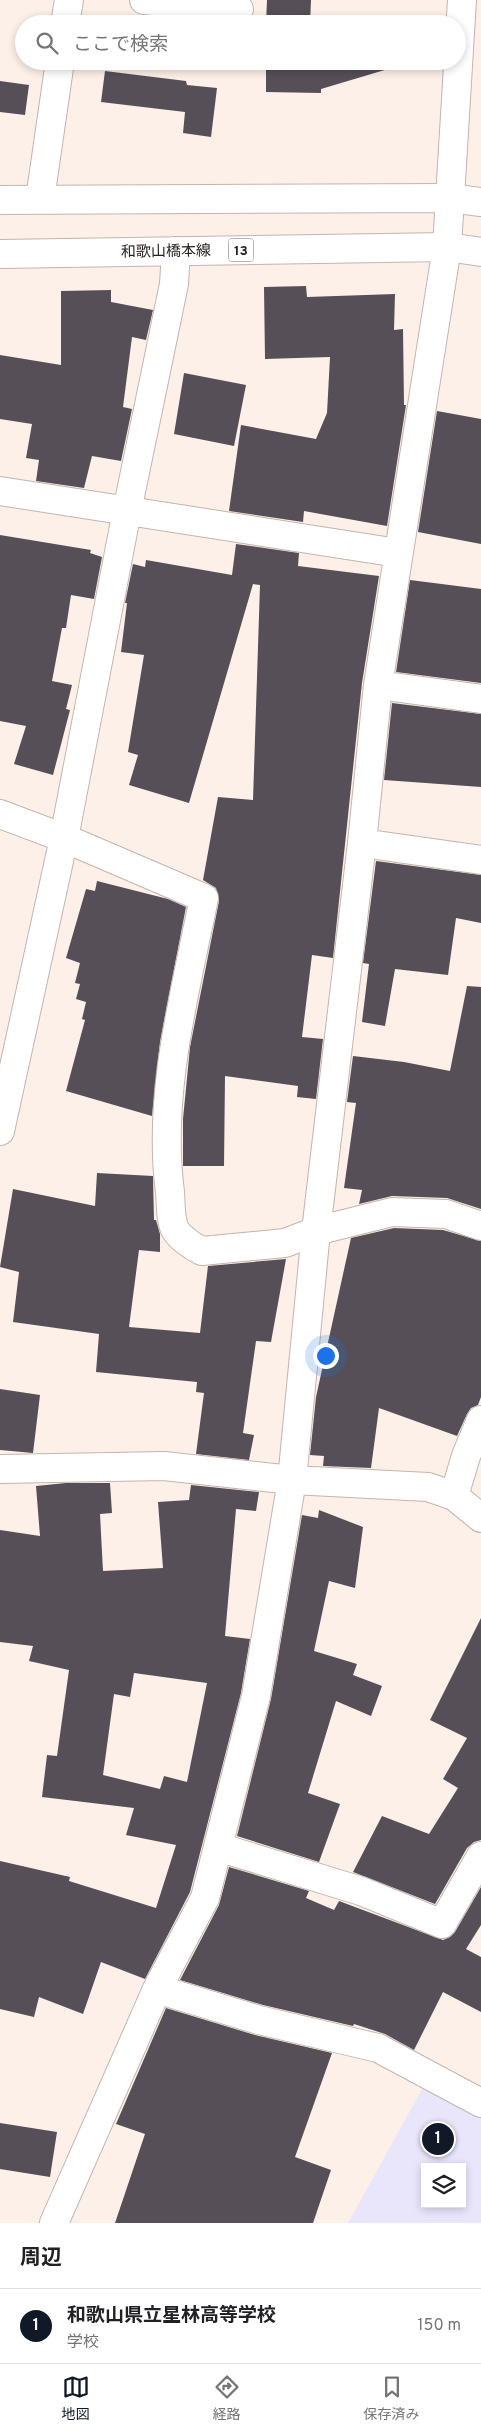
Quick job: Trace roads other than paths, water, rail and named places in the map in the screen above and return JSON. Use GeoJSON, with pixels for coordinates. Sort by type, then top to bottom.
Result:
{"type":"FeatureCollection","features":[{"type":"Feature","properties":{"kind":"street"},"geometry":{"type":"LineString","coordinates":[[66,15],[68,0]]}},
{"type":"Feature","properties":{"kind":"street"},"geometry":{"type":"LineString","coordinates":[[144,0],[240,9]]}},
{"type":"Feature","properties":{"kind":"street"},"geometry":{"type":"LineString","coordinates":[[461,15],[462,0]]}},
{"type":"Feature","properties":{"kind":"street"},"geometry":{"type":"LineString","coordinates":[[40,200],[59,70]]}},
{"type":"Feature","properties":{"kind":"street"},"geometry":{"type":"LineString","coordinates":[[54,2223],[157,1988],[205,1898],[256,1696],[292,1480],[316,1231],[362,843],[378,685],[447,247],[458,70]]}},
{"type":"Feature","properties":{"kind":"street"},"geometry":{"type":"LineString","coordinates":[[0,200],[450,198],[481,202]]}},
{"type":"Feature","properties":{"kind":"street","name":"和歌山橋本線"},"geometry":{"type":"LineString","coordinates":[[0,254],[447,247],[481,252]]}},
{"type":"Feature","properties":{"kind":"street"},"geometry":{"type":"LineString","coordinates":[[0,1131],[64,838],[127,511],[174,284],[176,251]]}},
{"type":"Feature","properties":{"kind":"street"},"geometry":{"type":"LineString","coordinates":[[0,491],[398,554]]}},
{"type":"Feature","properties":{"kind":"street"},"geometry":{"type":"LineString","coordinates":[[378,685],[481,699]]}},
{"type":"Feature","properties":{"kind":"street"},"geometry":{"type":"LineString","coordinates":[[0,814],[64,838],[204,898],[182,1007],[168,1099],[167,1174],[174,1228],[194,1247],[202,1251],[285,1243],[316,1231],[392,1212],[446,1214],[481,1226]]}},
{"type":"Feature","properties":{"kind":"street"},"geometry":{"type":"LineString","coordinates":[[362,843],[481,860]]}},
{"type":"Feature","properties":{"kind":"street"},"geometry":{"type":"LineString","coordinates":[[454,1496],[466,1456],[481,1420]]}},
{"type":"Feature","properties":{"kind":"street"},"geometry":{"type":"LineString","coordinates":[[0,1469],[164,1466],[292,1480],[428,1487],[454,1496],[481,1518]]}},
{"type":"Feature","properties":{"kind":"street"},"geometry":{"type":"LineString","coordinates":[[218,1847],[361,1891],[442,1924],[481,1856]]}},
{"type":"Feature","properties":{"kind":"street"},"geometry":{"type":"LineString","coordinates":[[157,1988],[259,2020],[378,2048],[481,2102]]}},
{"type":"Feature","properties":{"kind":"place","name":"和歌山県立星林高等学校"},"geometry":{"type":"Point","coordinates":[438,2139]}}]}
